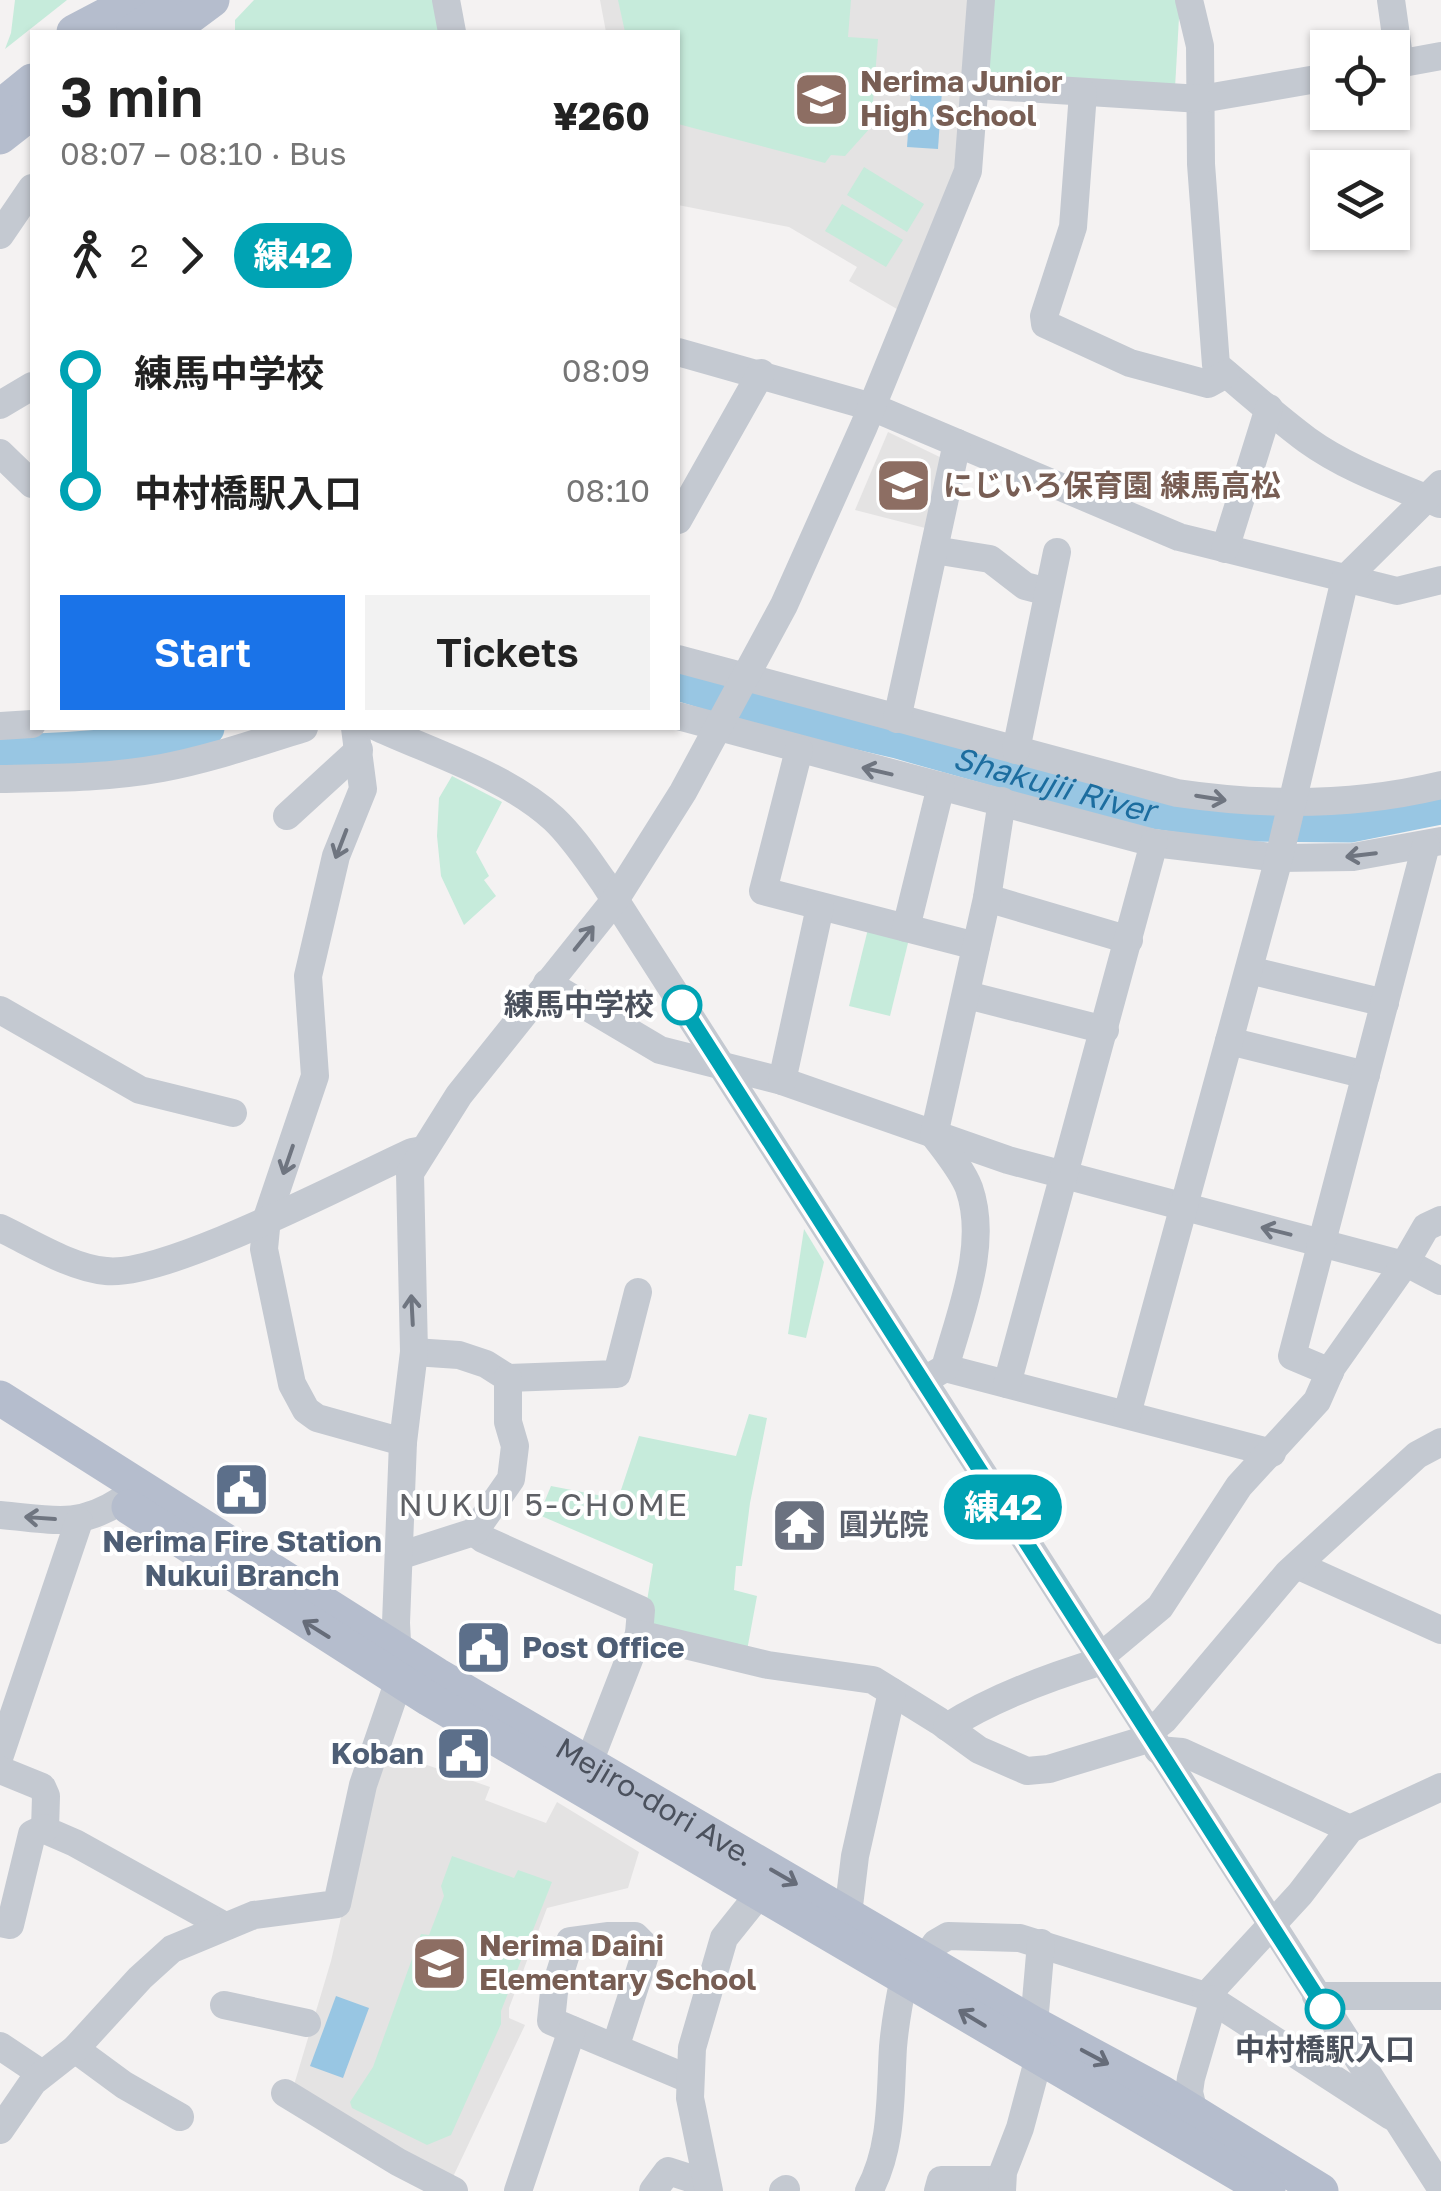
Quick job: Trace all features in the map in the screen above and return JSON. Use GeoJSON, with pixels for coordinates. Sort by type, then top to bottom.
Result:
{"type":"FeatureCollection","features":[{"type":"Feature","properties":{"kind":"main road"},"geometry":{"type":"LineString","coordinates":[[82,30],[212,0]]}},
{"type":"Feature","properties":{"kind":"main road"},"geometry":{"type":"LineString","coordinates":[[99,30],[149,14]]}},
{"type":"Feature","properties":{"kind":"main road"},"geometry":{"type":"LineString","coordinates":[[0,79],[30,56]]}},
{"type":"Feature","properties":{"kind":"main road"},"geometry":{"type":"LineString","coordinates":[[0,106],[30,83]]}},
{"type":"Feature","properties":{"kind":"main road"},"geometry":{"type":"LineString","coordinates":[[0,137],[30,114]]}},
{"type":"Feature","properties":{"kind":"main road"},"geometry":{"type":"LineString","coordinates":[[0,164],[30,141]]}},
{"type":"Feature","properties":{"kind":"main road","name":"Mejiro-dori Ave."},"geometry":{"type":"LineString","coordinates":[[0,1398],[398,1665],[760,1893],[914,1969],[1036,2041],[1202,2152],[1268,2191]]}},
{"type":"Feature","properties":{"kind":"main road","name":"Mejiro-dori Ave."},"geometry":{"type":"LineString","coordinates":[[0,1424],[120,1501],[398,1665],[588,1765],[848,1914],[914,1969]]}},
{"type":"Feature","properties":{"kind":"main road","name":"Mejiro-dori Ave."},"geometry":{"type":"LineString","coordinates":[[1036,2041],[1194,2114],[1321,2191]]}},
{"type":"Feature","properties":{"kind":"main road"},"geometry":{"type":"LineString","coordinates":[[1202,2152],[1210,2191]]}},
{"type":"Feature","properties":{"kind":"street"},"geometry":{"type":"LineString","coordinates":[[446,0],[452,30]]}},
{"type":"Feature","properties":{"kind":"street"},"geometry":{"type":"LineString","coordinates":[[0,2130],[16,2103],[42,2074],[74,2050],[172,1949],[254,1915],[337,1904],[364,1785],[398,1665],[402,1442],[414,1352],[409,1179],[423,1150],[460,1095],[615,900],[683,792],[793,588],[968,171],[981,0]]}},
{"type":"Feature","properties":{"kind":"street"},"geometry":{"type":"LineString","coordinates":[[1127,1414],[1279,858],[1345,579],[1435,496],[1350,466],[1308,441],[1216,366],[1201,164],[1200,46],[1189,0]]}},
{"type":"Feature","properties":{"kind":"street"},"geometry":{"type":"LineString","coordinates":[[1390,0],[1393,30]]}},
{"type":"Feature","properties":{"kind":"street"},"geometry":{"type":"LineString","coordinates":[[1410,62],[1441,56]]}},
{"type":"Feature","properties":{"kind":"street"},"geometry":{"type":"LineString","coordinates":[[975,85],[1201,100],[1310,80]]}},
{"type":"Feature","properties":{"kind":"street"},"geometry":{"type":"LineString","coordinates":[[1084,92],[1073,227],[1044,316],[1045,324],[1130,364],[1208,384],[1226,374]]}},
{"type":"Feature","properties":{"kind":"street"},"geometry":{"type":"LineString","coordinates":[[0,235],[30,191]]}},
{"type":"Feature","properties":{"kind":"street"},"geometry":{"type":"LineString","coordinates":[[680,352],[872,407],[1179,538],[1397,591],[1441,580]]}},
{"type":"Feature","properties":{"kind":"street"},"geometry":{"type":"LineString","coordinates":[[680,516],[762,373]]}},
{"type":"Feature","properties":{"kind":"street"},"geometry":{"type":"LineString","coordinates":[[0,406],[30,387]]}},
{"type":"Feature","properties":{"kind":"street"},"geometry":{"type":"LineString","coordinates":[[1226,549],[1269,408]]}},
{"type":"Feature","properties":{"kind":"street"},"geometry":{"type":"LineString","coordinates":[[898,718],[958,443]]}},
{"type":"Feature","properties":{"kind":"street"},"geometry":{"type":"LineString","coordinates":[[0,453],[30,482]]}},
{"type":"Feature","properties":{"kind":"street"},"geometry":{"type":"LineString","coordinates":[[934,550],[990,560],[1025,586],[1048,592]]}},
{"type":"Feature","properties":{"kind":"street"},"geometry":{"type":"LineString","coordinates":[[1016,750],[1056,552]]}},
{"type":"Feature","properties":{"kind":"street"},"geometry":{"type":"LineString","coordinates":[[680,661],[1177,793],[1291,804],[1394,794],[1441,785]]}},
{"type":"Feature","properties":{"kind":"street"},"geometry":{"type":"LineString","coordinates":[[680,716],[1154,843],[1279,858],[1353,857],[1434,843],[1385,1003],[1292,1356],[1330,1372]]}},
{"type":"Feature","properties":{"kind":"street"},"geometry":{"type":"LineString","coordinates":[[0,726],[30,724]]}},
{"type":"Feature","properties":{"kind":"street"},"geometry":{"type":"LineString","coordinates":[[0,778],[90,778],[163,768],[298,730]]}},
{"type":"Feature","properties":{"kind":"street"},"geometry":{"type":"LineString","coordinates":[[384,730],[492,779],[552,817],[570,836],[720,1065],[934,1374],[1101,1660],[1441,2188]]}},
{"type":"Feature","properties":{"kind":"street"},"geometry":{"type":"LineString","coordinates":[[287,816],[357,739]]}},
{"type":"Feature","properties":{"kind":"street"},"geometry":{"type":"LineString","coordinates":[[357,739],[363,789],[336,856],[308,976],[315,1076],[267,1218],[264,1248],[284,1350],[300,1402],[316,1418],[402,1442]]}},
{"type":"Feature","properties":{"kind":"street"},"geometry":{"type":"LineString","coordinates":[[799,750],[763,891],[976,946]]}},
{"type":"Feature","properties":{"kind":"street"},"geometry":{"type":"LineString","coordinates":[[906,928],[940,786]]}},
{"type":"Feature","properties":{"kind":"street"},"geometry":{"type":"LineString","coordinates":[[934,1374],[974,1256],[974,1223],[969,1188],[934,1135],[987,898],[1002,801]]}},
{"type":"Feature","properties":{"kind":"street"},"geometry":{"type":"LineString","coordinates":[[1007,1384],[1154,843]]}},
{"type":"Feature","properties":{"kind":"street"},"geometry":{"type":"LineString","coordinates":[[987,898],[1129,940]]}},
{"type":"Feature","properties":{"kind":"street"},"geometry":{"type":"LineString","coordinates":[[782,1081],[820,906]]}},
{"type":"Feature","properties":{"kind":"street"},"geometry":{"type":"LineString","coordinates":[[1249,970],[1385,1003]]}},
{"type":"Feature","properties":{"kind":"street"},"geometry":{"type":"LineString","coordinates":[[547,983],[660,1050],[782,1081],[934,1135],[1065,1175],[1404,1264],[1441,1281]]}},
{"type":"Feature","properties":{"kind":"street"},"geometry":{"type":"LineString","coordinates":[[966,996],[1105,1030]]}},
{"type":"Feature","properties":{"kind":"street"},"geometry":{"type":"LineString","coordinates":[[0,1010],[140,1090],[233,1114]]}},
{"type":"Feature","properties":{"kind":"street"},"geometry":{"type":"LineString","coordinates":[[1229,1041],[1366,1075]]}},
{"type":"Feature","properties":{"kind":"street"},"geometry":{"type":"LineString","coordinates":[[0,1228],[102,1271],[126,1272],[195,1250],[423,1150]]}},
{"type":"Feature","properties":{"kind":"street"},"geometry":{"type":"LineString","coordinates":[[947,1726],[1019,1690],[1101,1660],[1160,1607],[1239,1486],[1317,1401],[1330,1372],[1426,1227],[1441,1220]]}},
{"type":"Feature","properties":{"kind":"street"},"geometry":{"type":"LineString","coordinates":[[414,1352],[458,1355],[486,1364],[508,1378],[617,1374],[638,1292]]}},
{"type":"Feature","properties":{"kind":"street"},"geometry":{"type":"LineString","coordinates":[[934,1374],[1007,1384],[1272,1453]]}},
{"type":"Feature","properties":{"kind":"street"},"geometry":{"type":"LineString","coordinates":[[398,1556],[474,1532],[512,1479],[515,1446],[508,1422],[508,1378]]}},
{"type":"Feature","properties":{"kind":"street"},"geometry":{"type":"LineString","coordinates":[[1152,1741],[1164,1720],[1288,1573],[1417,1455],[1441,1442]]}},
{"type":"Feature","properties":{"kind":"street"},"geometry":{"type":"LineString","coordinates":[[0,1515],[79,1521],[97,1516],[120,1501]]}},
{"type":"Feature","properties":{"kind":"street"},"geometry":{"type":"LineString","coordinates":[[0,1755],[79,1521]]}},
{"type":"Feature","properties":{"kind":"street"},"geometry":{"type":"LineString","coordinates":[[474,1532],[640,1610],[639,1634],[588,1765]]}},
{"type":"Feature","properties":{"kind":"street"},"geometry":{"type":"LineString","coordinates":[[1298,1566],[1441,1630]]}},
{"type":"Feature","properties":{"kind":"street"},"geometry":{"type":"LineString","coordinates":[[639,1634],[768,1665],[873,1680],[980,1750],[1027,1771],[1152,1741],[1350,1829]]}},
{"type":"Feature","properties":{"kind":"street"},"geometry":{"type":"LineString","coordinates":[[848,1914],[855,1856],[892,1692]]}},
{"type":"Feature","properties":{"kind":"street"},"geometry":{"type":"LineString","coordinates":[[0,1770],[42,1788],[44,1828]]}},
{"type":"Feature","properties":{"kind":"street"},"geometry":{"type":"LineString","coordinates":[[1202,2152],[1189,2092],[1210,1998],[1350,1829],[1440,1789]]}},
{"type":"Feature","properties":{"kind":"street"},"geometry":{"type":"LineString","coordinates":[[44,1828],[223,1926]]}},
{"type":"Feature","properties":{"kind":"street"},"geometry":{"type":"LineString","coordinates":[[0,1922],[10,1925],[32,1834],[44,1828]]}},
{"type":"Feature","properties":{"kind":"street"},"geometry":{"type":"LineString","coordinates":[[707,2185],[689,2079],[697,2021],[724,1938],[760,1893]]}},
{"type":"Feature","properties":{"kind":"street"},"geometry":{"type":"LineString","coordinates":[[869,2191],[876,2178],[891,2112],[893,2046],[914,1969],[936,1942],[956,1934],[1040,1943],[1210,1998],[1400,2122]]}},
{"type":"Feature","properties":{"kind":"street"},"geometry":{"type":"LineString","coordinates":[[616,2048],[646,1952],[643,1944],[635,1936],[570,1941],[554,1992],[551,2021],[689,2079]]}},
{"type":"Feature","properties":{"kind":"street"},"geometry":{"type":"LineString","coordinates":[[938,2191],[941,2180],[951,2178],[1002,2185],[1036,2041],[1040,1943]]}},
{"type":"Feature","properties":{"kind":"street"},"geometry":{"type":"LineString","coordinates":[[1316,1996],[1441,1996]]}},
{"type":"Feature","properties":{"kind":"street"},"geometry":{"type":"LineString","coordinates":[[224,2005],[307,2023]]}},
{"type":"Feature","properties":{"kind":"street"},"geometry":{"type":"LineString","coordinates":[[518,2191],[572,2030]]}},
{"type":"Feature","properties":{"kind":"street"},"geometry":{"type":"LineString","coordinates":[[0,2046],[42,2074]]}},
{"type":"Feature","properties":{"kind":"street"},"geometry":{"type":"LineString","coordinates":[[74,2050],[180,2118]]}},
{"type":"Feature","properties":{"kind":"street"},"geometry":{"type":"LineString","coordinates":[[285,2093],[398,2162],[454,2191]]}},
{"type":"Feature","properties":{"kind":"street"},"geometry":{"type":"LineString","coordinates":[[653,2191],[668,2172],[707,2185]]}},
{"type":"Feature","properties":{"kind":"shaded area","name":"Nerima Junior High School"},"geometry":{"type":"Polygon","coordinates":[[[600,0],[971,0],[960,166],[902,312],[849,281],[857,267],[789,227],[680,205],[680,30],[606,30],[600,0]]]}},
{"type":"Feature","properties":{"kind":"shaded area","name":"にじいろ保育園 練馬高松"},"geometry":{"type":"Polygon","coordinates":[[[888,432],[948,461],[933,530],[855,510],[888,432]]]}},
{"type":"Feature","properties":{"kind":"shaded area"},"geometry":{"type":"Polygon","coordinates":[[[384,1750],[490,1787],[485,1800],[546,1823],[557,1802],[639,1852],[628,1888],[547,1908],[509,2008],[509,2018],[525,2025],[451,2181],[294,2085],[331,1961],[371,1787],[384,1750]]]}},
{"type":"Feature","properties":{"kind":"green space"},"geometry":{"type":"Polygon","coordinates":[[[15,0],[67,0],[5,49],[15,0]]]}},
{"type":"Feature","properties":{"kind":"green space"},"geometry":{"type":"Polygon","coordinates":[[[254,0],[440,0],[446,30],[235,30],[235,20],[254,0]]]}},
{"type":"Feature","properties":{"kind":"green space"},"geometry":{"type":"Polygon","coordinates":[[[618,0],[851,0],[848,37],[878,39],[871,127],[845,156],[831,155],[825,163],[680,125],[680,30],[625,30],[618,0]]]}},
{"type":"Feature","properties":{"kind":"green space"},"geometry":{"type":"Polygon","coordinates":[[[989,0],[1180,0],[1175,88],[990,74],[983,68],[989,0]]]}},
{"type":"Feature","properties":{"kind":"green space"},"geometry":{"type":"Polygon","coordinates":[[[864,167],[924,204],[907,232],[847,195],[864,167]]]}},
{"type":"Feature","properties":{"kind":"green space"},"geometry":{"type":"Polygon","coordinates":[[[842,204],[903,240],[886,267],[825,231],[842,204]]]}},
{"type":"Feature","properties":{"kind":"green space"},"geometry":{"type":"Polygon","coordinates":[[[452,776],[502,802],[476,852],[489,876],[484,880],[496,896],[464,925],[441,876],[437,836],[439,798],[452,776]]]}},
{"type":"Feature","properties":{"kind":"green space"},"geometry":{"type":"Polygon","coordinates":[[[868,929],[909,939],[890,1016],[849,1006],[868,929]]]}},
{"type":"Feature","properties":{"kind":"green space"},"geometry":{"type":"Polygon","coordinates":[[[804,1229],[824,1262],[806,1338],[788,1334],[804,1229]]]}},
{"type":"Feature","properties":{"kind":"green space"},"geometry":{"type":"Polygon","coordinates":[[[749,1414],[767,1418],[742,1566],[736,1566],[734,1590],[757,1596],[746,1656],[647,1631],[653,1564],[539,1515],[551,1486],[618,1499],[639,1436],[736,1456],[749,1414]]]}},
{"type":"Feature","properties":{"kind":"green space"},"geometry":{"type":"Polygon","coordinates":[[[452,1856],[514,1878],[518,1870],[552,1882],[501,2011],[501,2024],[451,2135],[427,2145],[352,2108],[350,2102],[373,2067],[421,1934],[429,1935],[444,1896],[441,1886],[452,1856]]]}},
{"type":"Feature","properties":{"kind":"water"},"geometry":{"type":"Polygon","coordinates":[[[912,74],[943,76],[938,149],[907,147],[912,74]]]}},
{"type":"Feature","properties":{"kind":"water"},"geometry":{"type":"Polygon","coordinates":[[[336,1996],[369,2008],[343,2078],[310,2066],[336,1996]]]}},
{"type":"Feature","properties":{"kind":"waterway","name":"Shakujii River"},"geometry":{"type":"LineString","coordinates":[[680,684],[1138,809],[1241,824],[1350,825],[1441,807]]}},
{"type":"Feature","properties":{"kind":"waterway","name":"Shakujii River"},"geometry":{"type":"LineString","coordinates":[[0,751],[104,747],[198,730]]}},
{"type":"Feature","properties":{"kind":"bus line","name":"練42"},"geometry":{"type":"LineString","coordinates":[[682,1005],[1325,2009]]}},
{"type":"Feature","properties":{"kind":"place","name":"Nerima Junior High School"},"geometry":{"type":"Point","coordinates":[821,99]}},
{"type":"Feature","properties":{"kind":"place","name":"にじいろ保育園 練馬高松"},"geometry":{"type":"Point","coordinates":[904,486]}},
{"type":"Feature","properties":{"kind":"place","name":"練馬中学校"},"geometry":{"type":"Point","coordinates":[682,1005]}},
{"type":"Feature","properties":{"kind":"place","name":"Nerima Fire Station Nukui Branch"},"geometry":{"type":"Point","coordinates":[242,1489]}},
{"type":"Feature","properties":{"kind":"place","name":"圓光院"},"geometry":{"type":"Point","coordinates":[800,1525]}},
{"type":"Feature","properties":{"kind":"place","name":"Post Office"},"geometry":{"type":"Point","coordinates":[483,1648]}},
{"type":"Feature","properties":{"kind":"place","name":"Koban"},"geometry":{"type":"Point","coordinates":[463,1754]}},
{"type":"Feature","properties":{"kind":"place","name":"Nerima Daini Elementary School"},"geometry":{"type":"Point","coordinates":[440,1963]}},
{"type":"Feature","properties":{"kind":"place","name":"中村橋駅入口"},"geometry":{"type":"Point","coordinates":[1325,2009]}},
{"type":"Feature","properties":{"kind":"district","name":"NUKUI 5-CHOME"},"geometry":{"type":"Point","coordinates":[544,1505]}}]}
